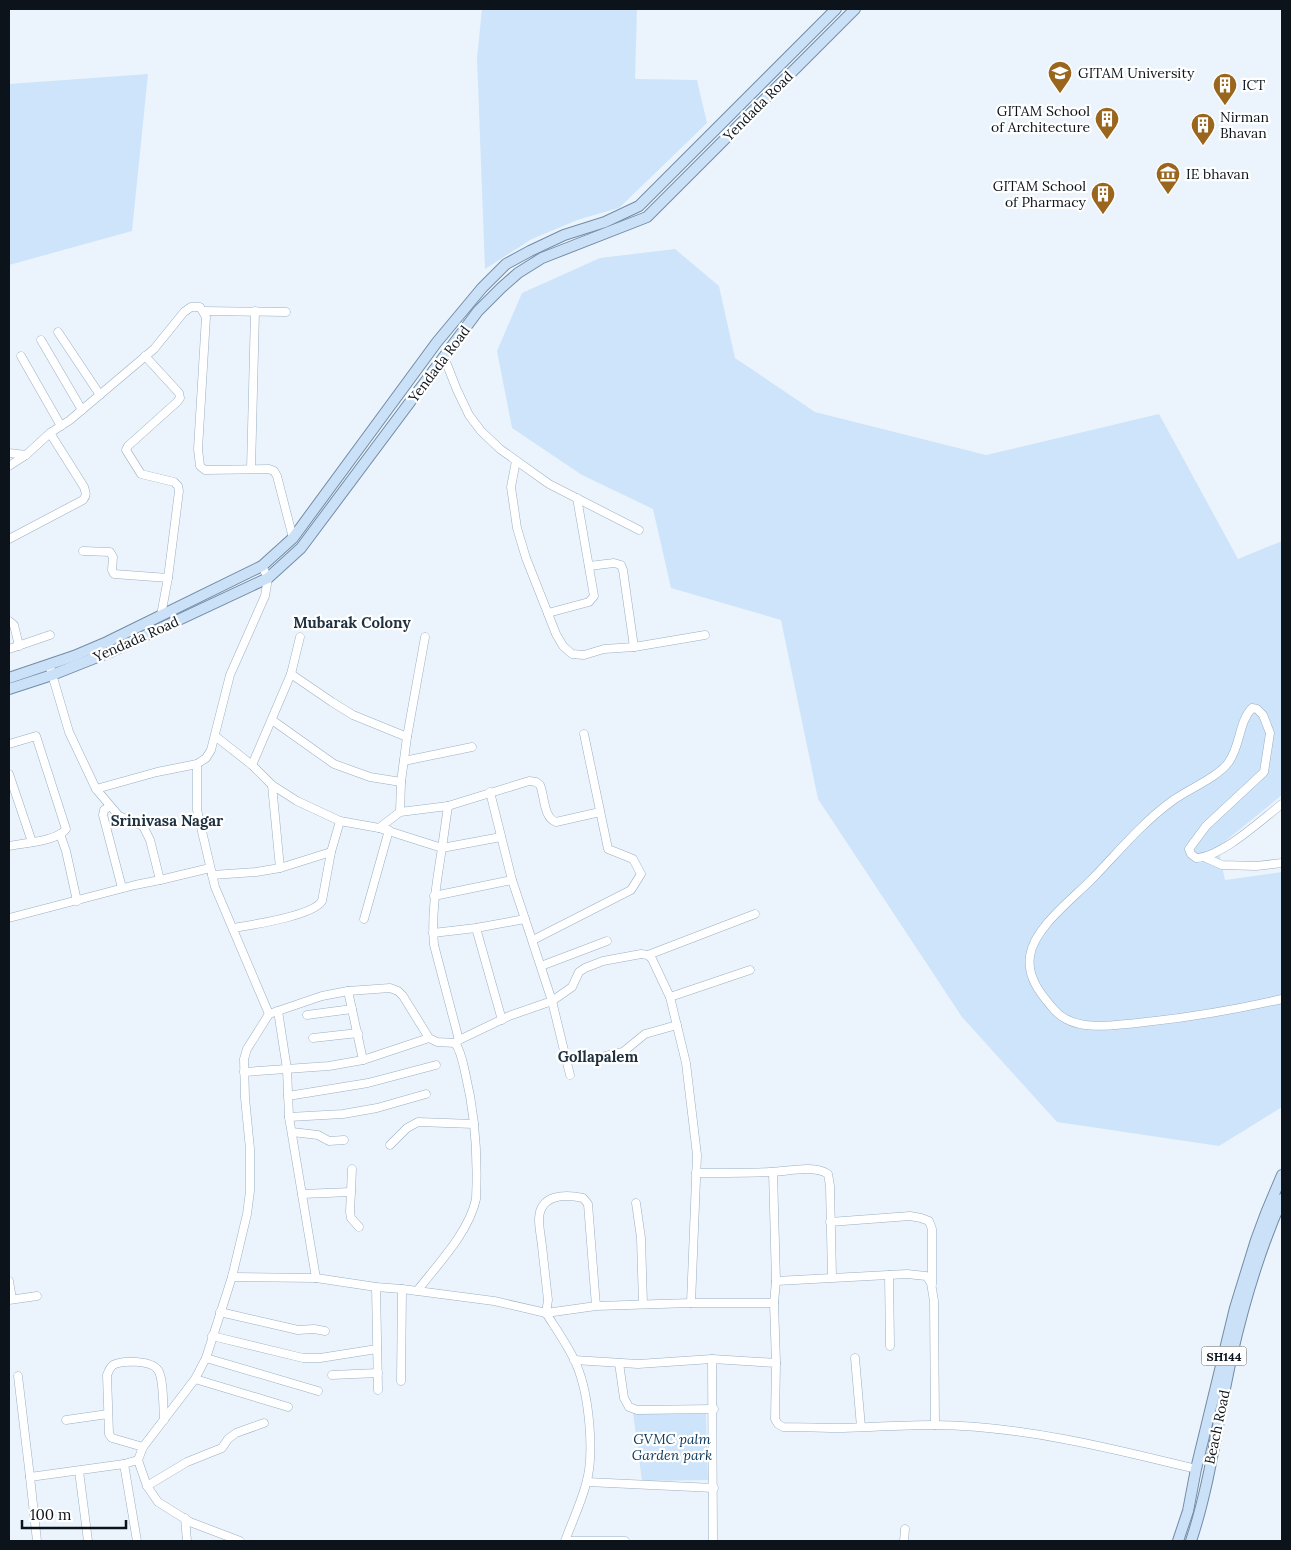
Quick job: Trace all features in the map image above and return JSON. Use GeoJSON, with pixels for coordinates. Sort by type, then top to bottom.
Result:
{"type":"FeatureCollection","features":[{"type":"Feature","properties":{"kind":"main road","name":"Yendada Road"},"geometry":{"type":"LineString","coordinates":[[9,689],[262,566],[293,538],[437,342],[482,288],[506,264],[564,235],[605,222],[639,206],[836,9]]}},
{"type":"Feature","properties":{"kind":"main road","name":"Yendada Road"},"geometry":{"type":"LineString","coordinates":[[9,678],[51,669],[110,652],[268,578],[301,548],[478,311],[518,273],[542,258],[647,217],[855,9]]}},
{"type":"Feature","properties":{"kind":"main road","name":"SH144"},"geometry":{"type":"LineString","coordinates":[[1178,1541],[1188,1511],[1196,1469],[1235,1308],[1259,1231],[1282,1175]]}},
{"type":"Feature","properties":{"kind":"main road","name":"Beach Road"},"geometry":{"type":"LineString","coordinates":[[1190,1541],[1205,1486],[1232,1355],[1248,1291],[1282,1199]]}},
{"type":"Feature","properties":{"kind":"street"},"geometry":{"type":"LineString","coordinates":[[9,466],[26,455],[50,433],[82,410],[145,356],[166,335],[184,312],[191,307],[200,307],[206,317],[198,460],[200,466],[205,470],[268,469],[274,471],[277,476],[293,538]]}},
{"type":"Feature","properties":{"kind":"street"},"geometry":{"type":"LineString","coordinates":[[204,311],[286,312]]}},
{"type":"Feature","properties":{"kind":"street"},"geometry":{"type":"LineString","coordinates":[[251,469],[255,311]]}},
{"type":"Feature","properties":{"kind":"street"},"geometry":{"type":"LineString","coordinates":[[58,332],[100,395]]}},
{"type":"Feature","properties":{"kind":"street"},"geometry":{"type":"LineString","coordinates":[[41,340],[82,410]]}},
{"type":"Feature","properties":{"kind":"street"},"geometry":{"type":"LineString","coordinates":[[21,356],[61,426]]}},
{"type":"Feature","properties":{"kind":"street"},"geometry":{"type":"LineString","coordinates":[[145,356],[179,393],[180,398],[126,450],[141,474],[174,482],[178,486],[179,491],[162,615]]}},
{"type":"Feature","properties":{"kind":"street"},"geometry":{"type":"LineString","coordinates":[[444,357],[457,390],[470,415],[481,431],[500,449],[549,484],[639,530]]}},
{"type":"Feature","properties":{"kind":"street"},"geometry":{"type":"LineString","coordinates":[[9,539],[86,497],[84,487],[50,433]]}},
{"type":"Feature","properties":{"kind":"street"},"geometry":{"type":"LineString","coordinates":[[9,453],[26,455]]}},
{"type":"Feature","properties":{"kind":"street"},"geometry":{"type":"LineString","coordinates":[[516,461],[511,487],[517,528],[526,558],[563,646],[572,654],[584,654],[604,649],[634,647],[705,636]]}},
{"type":"Feature","properties":{"kind":"street"},"geometry":{"type":"LineString","coordinates":[[548,613],[589,602],[594,596],[577,498]]}},
{"type":"Feature","properties":{"kind":"street"},"geometry":{"type":"LineString","coordinates":[[82,551],[110,552],[113,557],[112,570],[114,574],[168,578]]}},
{"type":"Feature","properties":{"kind":"street"},"geometry":{"type":"LineString","coordinates":[[590,566],[614,563],[621,565],[634,647]]}},
{"type":"Feature","properties":{"kind":"street"},"geometry":{"type":"LineString","coordinates":[[96,789],[158,772],[197,764],[211,750],[230,675],[265,596],[268,578],[262,566]]}},
{"type":"Feature","properties":{"kind":"street"},"geometry":{"type":"LineString","coordinates":[[9,620],[14,624],[19,646]]}},
{"type":"Feature","properties":{"kind":"street"},"geometry":{"type":"LineString","coordinates":[[9,649],[50,635]]}},
{"type":"Feature","properties":{"kind":"street"},"geometry":{"type":"LineString","coordinates":[[252,765],[291,674],[300,636]]}},
{"type":"Feature","properties":{"kind":"street"},"geometry":{"type":"LineString","coordinates":[[400,812],[400,782],[425,637]]}},
{"type":"Feature","properties":{"kind":"street"},"geometry":{"type":"LineString","coordinates":[[51,669],[69,732],[96,789],[119,816],[143,826],[150,840],[160,880]]}},
{"type":"Feature","properties":{"kind":"street"},"geometry":{"type":"LineString","coordinates":[[291,674],[353,715],[408,737]]}},
{"type":"Feature","properties":{"kind":"street"},"geometry":{"type":"LineString","coordinates":[[1282,863],[1256,866],[1222,866],[1206,858],[1196,858],[1189,849],[1206,826],[1264,772],[1270,733],[1263,715],[1257,709],[1252,708],[1242,724],[1239,740],[1228,763],[1207,780],[1173,800],[1139,828],[1042,930],[1030,955],[1033,980],[1038,992],[1056,1011],[1065,1018],[1076,1022],[1102,1026],[1182,1019],[1220,1013],[1282,999]]}},
{"type":"Feature","properties":{"kind":"street"},"geometry":{"type":"LineString","coordinates":[[272,720],[334,764],[370,777],[400,782]]}},
{"type":"Feature","properties":{"kind":"street"},"geometry":{"type":"LineString","coordinates":[[534,940],[631,890],[641,874],[632,859],[608,849],[584,734]]}},
{"type":"Feature","properties":{"kind":"street"},"geometry":{"type":"LineString","coordinates":[[9,744],[36,736],[66,824],[66,829],[60,834],[9,846]]}},
{"type":"Feature","properties":{"kind":"street"},"geometry":{"type":"LineString","coordinates":[[215,736],[252,765],[272,785],[298,801],[340,821],[389,830],[442,848],[501,837]]}},
{"type":"Feature","properties":{"kind":"street"},"geometry":{"type":"LineString","coordinates":[[404,761],[472,747]]}},
{"type":"Feature","properties":{"kind":"street"},"geometry":{"type":"LineString","coordinates":[[197,764],[197,810],[215,886],[269,1014]]}},
{"type":"Feature","properties":{"kind":"street"},"geometry":{"type":"LineString","coordinates":[[9,774],[32,842]]}},
{"type":"Feature","properties":{"kind":"street"},"geometry":{"type":"LineString","coordinates":[[379,828],[400,812],[448,806],[529,781],[540,785],[543,791],[547,814],[551,821],[556,822],[600,812]]}},
{"type":"Feature","properties":{"kind":"street"},"geometry":{"type":"LineString","coordinates":[[272,785],[280,868]]}},
{"type":"Feature","properties":{"kind":"street"},"geometry":{"type":"LineString","coordinates":[[490,792],[512,880],[534,940],[552,1001],[570,1075]]}},
{"type":"Feature","properties":{"kind":"street"},"geometry":{"type":"LineString","coordinates":[[1206,858],[1237,840],[1282,804]]}},
{"type":"Feature","properties":{"kind":"street"},"geometry":{"type":"LineString","coordinates":[[110,806],[104,810],[103,815],[122,888]]}},
{"type":"Feature","properties":{"kind":"street"},"geometry":{"type":"LineString","coordinates":[[417,1291],[452,1247],[474,1206],[477,1190],[474,1124],[466,1075],[434,945],[432,921],[448,806]]}},
{"type":"Feature","properties":{"kind":"street"},"geometry":{"type":"LineString","coordinates":[[233,928],[284,918],[319,905],[322,901],[331,852],[340,821]]}},
{"type":"Feature","properties":{"kind":"street"},"geometry":{"type":"LineString","coordinates":[[364,919],[389,830]]}},
{"type":"Feature","properties":{"kind":"street"},"geometry":{"type":"LineString","coordinates":[[60,834],[66,852],[76,901]]}},
{"type":"Feature","properties":{"kind":"street"},"geometry":{"type":"LineString","coordinates":[[9,918],[122,888],[160,880],[211,872],[256,872],[280,868],[331,852]]}},
{"type":"Feature","properties":{"kind":"street"},"geometry":{"type":"LineString","coordinates":[[434,896],[512,880]]}},
{"type":"Feature","properties":{"kind":"street"},"geometry":{"type":"LineString","coordinates":[[240,1541],[184,1518],[158,1502],[147,1486],[138,1460],[143,1447],[195,1379],[206,1358],[232,1277],[247,1214],[250,1191],[250,1149],[245,1098],[244,1059],[247,1049],[269,1014],[322,996],[348,991],[390,988],[398,991],[403,996],[429,1038],[437,1042],[457,1041],[502,1020],[552,1001],[572,987],[579,972],[586,968],[604,961],[641,954],[648,955],[755,914]]}},
{"type":"Feature","properties":{"kind":"street"},"geometry":{"type":"LineString","coordinates":[[433,933],[476,928],[525,919]]}},
{"type":"Feature","properties":{"kind":"street"},"geometry":{"type":"LineString","coordinates":[[476,928],[502,1020]]}},
{"type":"Feature","properties":{"kind":"street"},"geometry":{"type":"LineString","coordinates":[[541,966],[607,941]]}},
{"type":"Feature","properties":{"kind":"street"},"geometry":{"type":"LineString","coordinates":[[648,955],[652,959],[670,997],[686,1063],[697,1155],[691,1303]]}},
{"type":"Feature","properties":{"kind":"street"},"geometry":{"type":"LineString","coordinates":[[670,997],[750,970]]}},
{"type":"Feature","properties":{"kind":"street"},"geometry":{"type":"LineString","coordinates":[[348,991],[363,1060]]}},
{"type":"Feature","properties":{"kind":"street"},"geometry":{"type":"LineString","coordinates":[[307,1015],[352,1009]]}},
{"type":"Feature","properties":{"kind":"street"},"geometry":{"type":"LineString","coordinates":[[278,1010],[287,1069],[289,1117],[316,1278]]}},
{"type":"Feature","properties":{"kind":"street"},"geometry":{"type":"LineString","coordinates":[[593,1059],[624,1052],[645,1034],[677,1025]]}},
{"type":"Feature","properties":{"kind":"street"},"geometry":{"type":"LineString","coordinates":[[313,1038],[358,1033]]}},
{"type":"Feature","properties":{"kind":"street"},"geometry":{"type":"LineString","coordinates":[[244,1072],[329,1066],[363,1060],[429,1038]]}},
{"type":"Feature","properties":{"kind":"street"},"geometry":{"type":"LineString","coordinates":[[288,1096],[359,1085],[436,1065]]}},
{"type":"Feature","properties":{"kind":"street"},"geometry":{"type":"LineString","coordinates":[[289,1117],[343,1114],[370,1110],[426,1094]]}},
{"type":"Feature","properties":{"kind":"street"},"geometry":{"type":"LineString","coordinates":[[390,1145],[406,1128],[418,1122],[474,1124]]}},
{"type":"Feature","properties":{"kind":"street"},"geometry":{"type":"LineString","coordinates":[[292,1132],[318,1135],[329,1142],[344,1140]]}},
{"type":"Feature","properties":{"kind":"street"},"geometry":{"type":"LineString","coordinates":[[352,1169],[350,1212],[351,1218],[359,1227]]}},
{"type":"Feature","properties":{"kind":"street"},"geometry":{"type":"LineString","coordinates":[[696,1173],[822,1170],[828,1174],[830,1179],[832,1277]]}},
{"type":"Feature","properties":{"kind":"street"},"geometry":{"type":"LineString","coordinates":[[773,1172],[776,1280],[774,1303],[776,1420],[778,1424],[783,1427],[935,1425],[1034,1434],[1126,1452],[1196,1469]]}},
{"type":"Feature","properties":{"kind":"street"},"geometry":{"type":"LineString","coordinates":[[302,1194],[351,1192]]}},
{"type":"Feature","properties":{"kind":"street"},"geometry":{"type":"LineString","coordinates":[[596,1306],[588,1204],[583,1198],[563,1195],[551,1198],[544,1204],[539,1219],[548,1300],[546,1313],[577,1366],[585,1396],[589,1424],[590,1455],[587,1482],[566,1541],[625,1541]]}},
{"type":"Feature","properties":{"kind":"street"},"geometry":{"type":"LineString","coordinates":[[636,1203],[641,1238],[644,1304]]}},
{"type":"Feature","properties":{"kind":"street"},"geometry":{"type":"LineString","coordinates":[[830,1222],[910,1216],[929,1221],[932,1229],[935,1425]]}},
{"type":"Feature","properties":{"kind":"street"},"geometry":{"type":"LineString","coordinates":[[889,1275],[890,1346]]}},
{"type":"Feature","properties":{"kind":"street"},"geometry":{"type":"LineString","coordinates":[[776,1280],[921,1275],[929,1279],[932,1287]]}},
{"type":"Feature","properties":{"kind":"street"},"geometry":{"type":"LineString","coordinates":[[232,1277],[316,1278],[494,1301],[546,1313],[596,1306],[774,1303]]}},
{"type":"Feature","properties":{"kind":"street"},"geometry":{"type":"LineString","coordinates":[[9,1281],[10,1299],[37,1296]]}},
{"type":"Feature","properties":{"kind":"street"},"geometry":{"type":"LineString","coordinates":[[376,1287],[378,1390]]}},
{"type":"Feature","properties":{"kind":"street"},"geometry":{"type":"LineString","coordinates":[[401,1381],[402,1289]]}},
{"type":"Feature","properties":{"kind":"street"},"geometry":{"type":"LineString","coordinates":[[220,1312],[298,1330],[314,1329],[325,1331]]}},
{"type":"Feature","properties":{"kind":"street"},"geometry":{"type":"LineString","coordinates":[[212,1336],[303,1358],[320,1358],[377,1349]]}},
{"type":"Feature","properties":{"kind":"street"},"geometry":{"type":"LineString","coordinates":[[206,1358],[318,1391]]}},
{"type":"Feature","properties":{"kind":"street"},"geometry":{"type":"LineString","coordinates":[[855,1358],[861,1427]]}},
{"type":"Feature","properties":{"kind":"street"},"geometry":{"type":"LineString","coordinates":[[574,1360],[638,1364],[712,1359],[776,1363]]}},
{"type":"Feature","properties":{"kind":"street"},"geometry":{"type":"LineString","coordinates":[[712,1359],[714,1541]]}},
{"type":"Feature","properties":{"kind":"street"},"geometry":{"type":"LineString","coordinates":[[143,1447],[112,1438],[109,1434],[107,1375],[110,1368],[115,1364],[145,1362],[152,1364],[158,1369],[161,1378],[164,1420]]}},
{"type":"Feature","properties":{"kind":"street"},"geometry":{"type":"LineString","coordinates":[[619,1363],[624,1398],[629,1407],[637,1410],[714,1409]]}},
{"type":"Feature","properties":{"kind":"street"},"geometry":{"type":"LineString","coordinates":[[332,1376],[378,1373]]}},
{"type":"Feature","properties":{"kind":"street"},"geometry":{"type":"LineString","coordinates":[[18,1376],[38,1541]]}},
{"type":"Feature","properties":{"kind":"street"},"geometry":{"type":"LineString","coordinates":[[195,1379],[288,1407]]}},
{"type":"Feature","properties":{"kind":"street"},"geometry":{"type":"LineString","coordinates":[[66,1420],[108,1414]]}},
{"type":"Feature","properties":{"kind":"street"},"geometry":{"type":"LineString","coordinates":[[147,1486],[187,1462],[222,1448],[228,1439],[236,1433],[264,1423]]}},
{"type":"Feature","properties":{"kind":"street"},"geometry":{"type":"LineString","coordinates":[[30,1477],[124,1464],[138,1460]]}},
{"type":"Feature","properties":{"kind":"street"},"geometry":{"type":"LineString","coordinates":[[124,1464],[138,1541]]}},
{"type":"Feature","properties":{"kind":"street"},"geometry":{"type":"LineString","coordinates":[[79,1471],[88,1541]]}},
{"type":"Feature","properties":{"kind":"street"},"geometry":{"type":"LineString","coordinates":[[587,1482],[714,1488]]}},
{"type":"Feature","properties":{"kind":"street"},"geometry":{"type":"LineString","coordinates":[[184,1518],[187,1541]]}},
{"type":"Feature","properties":{"kind":"street"},"geometry":{"type":"LineString","coordinates":[[904,1541],[905,1529]]}},
{"type":"Feature","properties":{"kind":"green space"},"geometry":{"type":"Polygon","coordinates":[[[482,9],[637,9],[635,79],[697,80],[707,123],[619,208],[580,219],[532,239],[485,269],[477,58],[482,9]]]}},
{"type":"Feature","properties":{"kind":"green space"},"geometry":{"type":"Polygon","coordinates":[[[148,74],[132,231],[9,265],[9,84],[148,74]]]}},
{"type":"Feature","properties":{"kind":"green space"},"geometry":{"type":"Polygon","coordinates":[[[675,249],[719,286],[735,358],[815,412],[986,455],[1159,414],[1238,559],[1282,541],[1282,795],[1218,847],[1225,880],[1282,872],[1282,1107],[1219,1146],[1057,1122],[962,1017],[818,799],[781,620],[671,588],[653,509],[582,475],[512,428],[497,351],[522,293],[600,258],[675,249]]]}},
{"type":"Feature","properties":{"kind":"green space","name":"GVMC palm Garden park"},"geometry":{"type":"Polygon","coordinates":[[[633,1413],[706,1414],[708,1480],[642,1481],[633,1413]]]}},
{"type":"Feature","properties":{"kind":"place","name":"GITAM University"},"geometry":{"type":"Point","coordinates":[1060,94]}},
{"type":"Feature","properties":{"kind":"place","name":"ICT"},"geometry":{"type":"Point","coordinates":[1225,106]}},
{"type":"Feature","properties":{"kind":"place","name":"GITAM School of Architecture"},"geometry":{"type":"Point","coordinates":[1107,140]}},
{"type":"Feature","properties":{"kind":"place","name":"Nirman Bhavan"},"geometry":{"type":"Point","coordinates":[1203,146]}},
{"type":"Feature","properties":{"kind":"place","name":"IE bhavan"},"geometry":{"type":"Point","coordinates":[1168,195]}},
{"type":"Feature","properties":{"kind":"place","name":"GITAM School of Pharmacy"},"geometry":{"type":"Point","coordinates":[1103,215]}},
{"type":"Feature","properties":{"kind":"district","name":"Mubarak Colony"},"geometry":{"type":"Point","coordinates":[352,622]}},
{"type":"Feature","properties":{"kind":"district","name":"Srinivasa Nagar"},"geometry":{"type":"Point","coordinates":[167,820]}},
{"type":"Feature","properties":{"kind":"district","name":"Gollapalem"},"geometry":{"type":"Point","coordinates":[598,1056]}}]}
